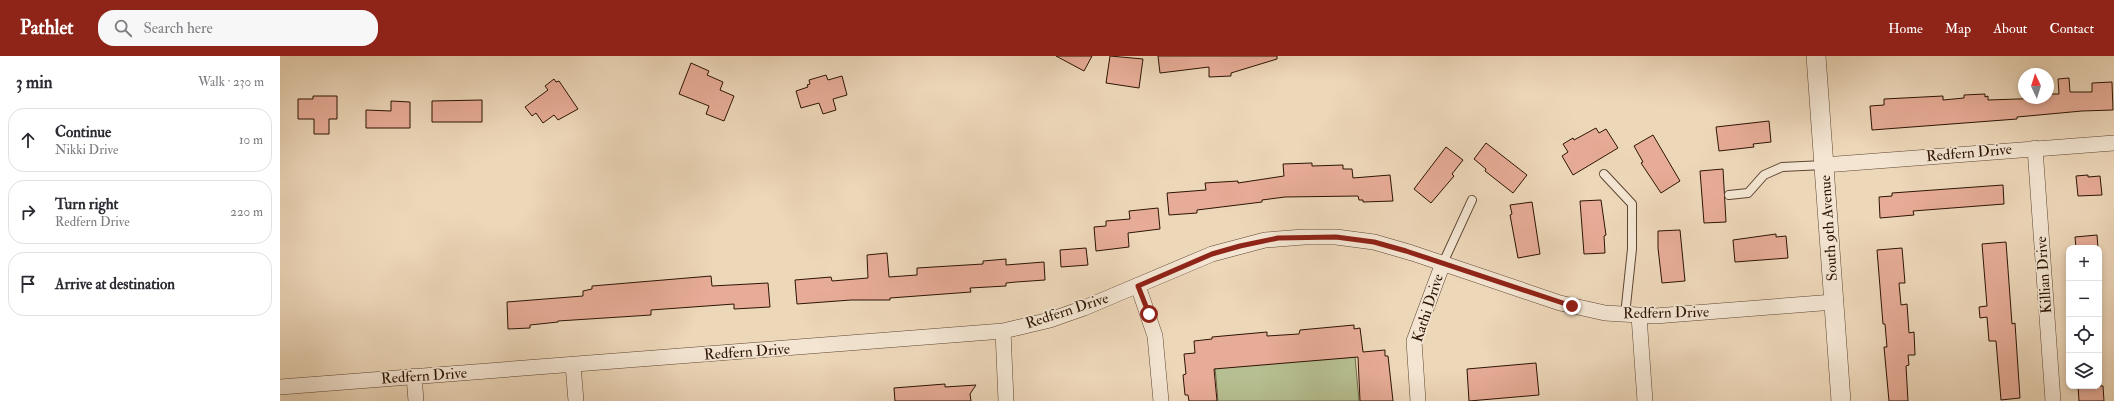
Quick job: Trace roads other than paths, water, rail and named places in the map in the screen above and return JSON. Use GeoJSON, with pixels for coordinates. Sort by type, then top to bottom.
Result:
{"type":"FeatureCollection","features":[{"type":"Feature","properties":{"kind":"street","name":"South 9th Avenue"},"geometry":{"type":"LineString","coordinates":[[1816,56],[1841,401]]}},
{"type":"Feature","properties":{"kind":"street","name":"Redfern Drive"},"geometry":{"type":"LineString","coordinates":[[1824,165],[2114,143]]}},
{"type":"Feature","properties":{"kind":"street","name":"Killian Drive"},"geometry":{"type":"LineString","coordinates":[[2035,148],[2053,401]]}},
{"type":"Feature","properties":{"kind":"street","name":"Redfern Drive"},"geometry":{"type":"LineString","coordinates":[[280,387],[1003,331],[1071,313],[1212,254],[1278,238],[1310,237],[1355,239],[1406,251],[1560,303],[1592,310],[1632,315],[1834,302]]}},
{"type":"Feature","properties":{"kind":"street","name":"Kathi Drive"},"geometry":{"type":"LineString","coordinates":[[1418,401],[1414,341],[1443,263]]}},
{"type":"Feature","properties":{"kind":"street"},"geometry":{"type":"LineString","coordinates":[[1138,286],[1155,336],[1161,401]]}},
{"type":"Feature","properties":{"kind":"street"},"geometry":{"type":"LineString","coordinates":[[1632,315],[1645,401]]}},
{"type":"Feature","properties":{"kind":"street"},"geometry":{"type":"LineString","coordinates":[[1003,331],[1006,401]]}},
{"type":"Feature","properties":{"kind":"street"},"geometry":{"type":"LineString","coordinates":[[573,365],[576,401]]}},
{"type":"Feature","properties":{"kind":"street"},"geometry":{"type":"LineString","coordinates":[[414,376],[416,401]]}},
{"type":"Feature","properties":{"kind":"lane"},"geometry":{"type":"LineString","coordinates":[[1729,196],[1748,194],[1764,175],[1782,167],[1824,165]]}},
{"type":"Feature","properties":{"kind":"lane"},"geometry":{"type":"LineString","coordinates":[[1604,174],[1632,204],[1632,315]]}},
{"type":"Feature","properties":{"kind":"lane"},"geometry":{"type":"LineString","coordinates":[[1443,263],[1472,200]]}}]}
